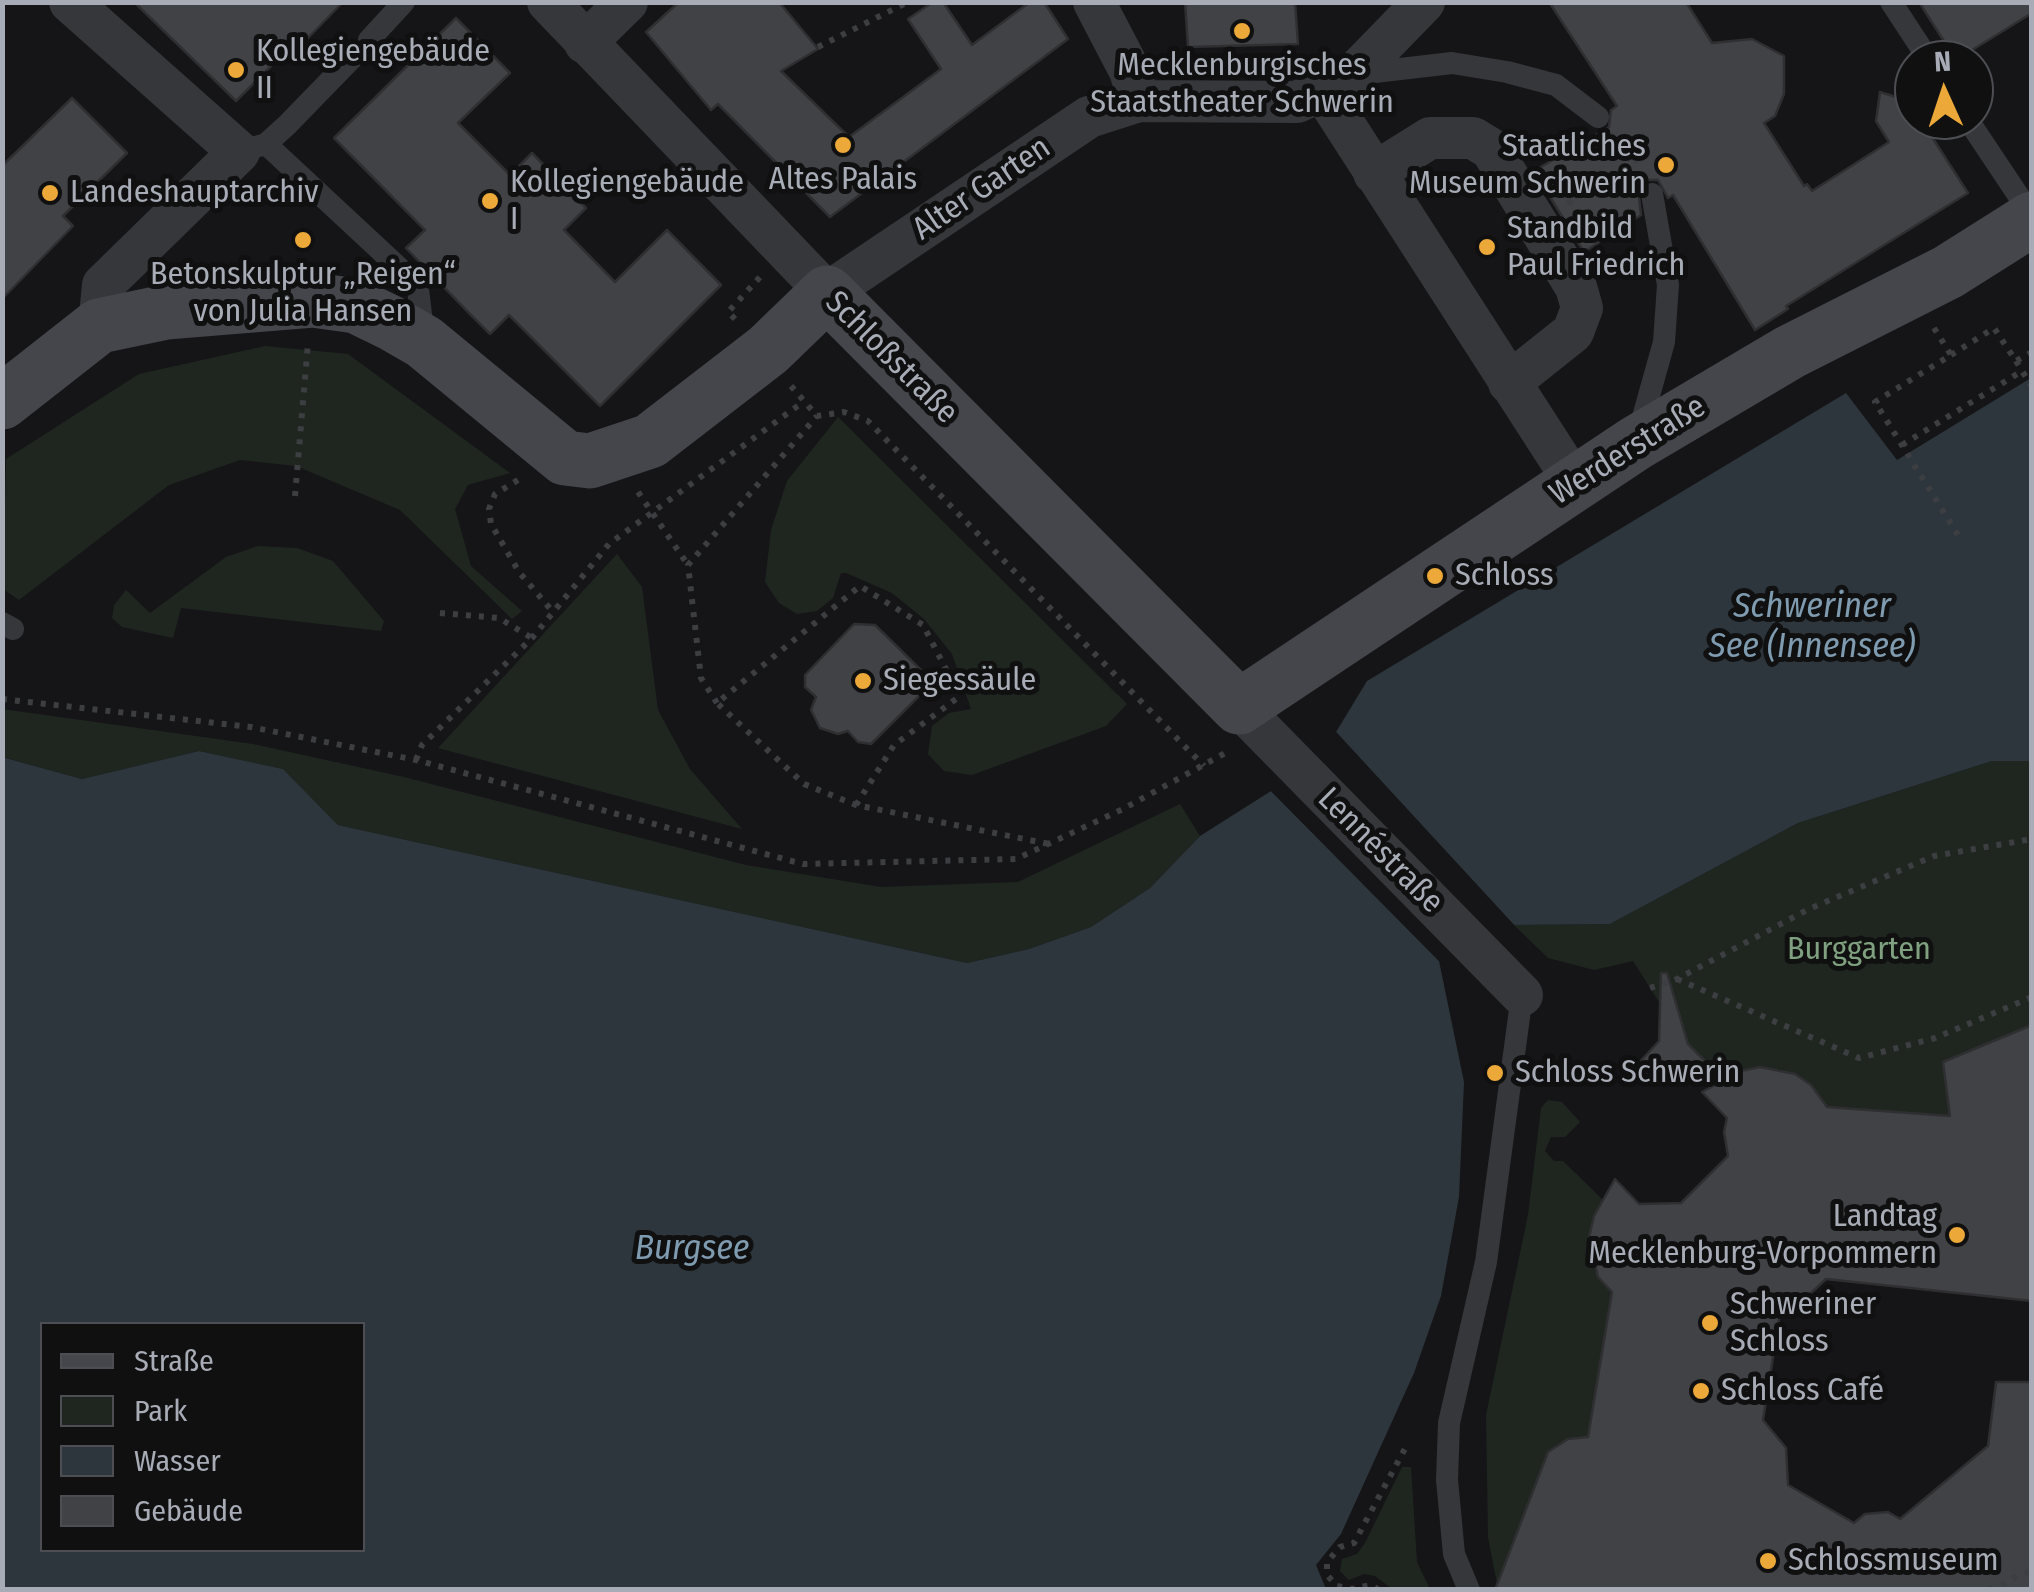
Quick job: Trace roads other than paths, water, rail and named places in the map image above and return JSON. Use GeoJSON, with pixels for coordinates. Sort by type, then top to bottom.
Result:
{"type":"FeatureCollection","features":[{"type":"Feature","properties":{"kind":"street"},"geometry":{"type":"LineString","coordinates":[[70,2],[252,148],[104,285],[100,326]]}},
{"type":"Feature","properties":{"kind":"street","name":"Schloßstraße"},"geometry":{"type":"LineString","coordinates":[[548,2],[1238,726]]}},
{"type":"Feature","properties":{"kind":"street"},"geometry":{"type":"LineString","coordinates":[[585,43],[626,2]]}},
{"type":"Feature","properties":{"kind":"street"},"geometry":{"type":"LineString","coordinates":[[1094,2],[1130,71],[1140,102]]}},
{"type":"Feature","properties":{"kind":"street"},"geometry":{"type":"LineString","coordinates":[[1419,4],[1338,82],[1374,173],[1576,483]]}},
{"type":"Feature","properties":{"kind":"street","name":"Alter Garten"},"geometry":{"type":"LineString","coordinates":[[826,294],[1089,117],[1140,102],[1297,102],[1338,82]]}},
{"type":"Feature","properties":{"kind":"street"},"geometry":{"type":"LineString","coordinates":[[1374,173],[1430,138],[1474,138],[1490,149],[1576,287],[1582,308],[1573,332],[1509,382]]}},
{"type":"Feature","properties":{"kind":"street","name":"Werderstraße"},"geometry":{"type":"LineString","coordinates":[[1238,726],[1636,443],[1790,352],[1948,272],[2032,218]]}},
{"type":"Feature","properties":{"kind":"street"},"geometry":{"type":"LineString","coordinates":[[2,402],[100,326],[166,312],[314,300],[356,306],[424,342],[565,458],[612,456],[650,440],[768,350],[826,294]]}},
{"type":"Feature","properties":{"kind":"street","name":"Lennéstraße"},"geometry":{"type":"LineString","coordinates":[[1238,726],[1296,767],[1522,994]]}},
{"type":"Feature","properties":{"kind":"lane"},"geometry":{"type":"LineString","coordinates":[[404,2],[363,46],[252,148],[418,289],[424,342]]}},
{"type":"Feature","properties":{"kind":"lane"},"geometry":{"type":"LineString","coordinates":[[1891,2],[1916,40]]}},
{"type":"Feature","properties":{"kind":"lane"},"geometry":{"type":"LineString","coordinates":[[1338,82],[1452,63],[1507,72],[1556,86],[1598,117]]}},
{"type":"Feature","properties":{"kind":"lane"},"geometry":{"type":"LineString","coordinates":[[1981,140],[2032,218]]}},
{"type":"Feature","properties":{"kind":"lane"},"geometry":{"type":"LineString","coordinates":[[1636,443],[1664,342],[1667,304],[1668,285],[1652,194]]}},
{"type":"Feature","properties":{"kind":"lane"},"geometry":{"type":"LineString","coordinates":[[1469,1590],[1454,1554],[1447,1480],[1449,1423],[1486,1262],[1522,994]]}},
{"type":"Feature","properties":{"kind":"water","name":"Schweriner See (Innensee)"},"geometry":{"type":"Polygon","coordinates":[[[2031,378],[2031,761],[1992,761],[1798,823],[1610,924],[1514,925],[1336,732],[1367,681],[1846,393],[1897,460],[2031,378]]]}},
{"type":"Feature","properties":{"kind":"water","name":"Burgsee"},"geometry":{"type":"Polygon","coordinates":[[[199,751],[283,769],[338,825],[967,963],[1029,949],[1091,927],[1150,888],[1200,836],[1271,791],[1439,961],[1464,1082],[1459,1197],[1441,1296],[1414,1373],[1341,1534],[1316,1565],[1326,1589],[3,1589],[2,757],[82,779],[199,751]]]}},
{"type":"Feature","properties":{"kind":"place","name":"Mecklenburgisches Staatstheater Schwerin"},"geometry":{"type":"Point","coordinates":[1242,31]}},
{"type":"Feature","properties":{"kind":"place","name":"Kollegiengebäude II"},"geometry":{"type":"Point","coordinates":[236,70]}},
{"type":"Feature","properties":{"kind":"place","name":"Altes Palais"},"geometry":{"type":"Point","coordinates":[843,145]}},
{"type":"Feature","properties":{"kind":"place","name":"Staatliches Museum Schwerin"},"geometry":{"type":"Point","coordinates":[1666,165]}},
{"type":"Feature","properties":{"kind":"place","name":"Landeshauptarchiv"},"geometry":{"type":"Point","coordinates":[50,193]}},
{"type":"Feature","properties":{"kind":"place","name":"Kollegiengebäude I"},"geometry":{"type":"Point","coordinates":[490,201]}},
{"type":"Feature","properties":{"kind":"place","name":"Betonskulptur „Reigen“ von Julia Hansen"},"geometry":{"type":"Point","coordinates":[303,240]}},
{"type":"Feature","properties":{"kind":"place","name":"Standbild Paul Friedrich"},"geometry":{"type":"Point","coordinates":[1487,247]}},
{"type":"Feature","properties":{"kind":"place","name":"Schloss"},"geometry":{"type":"Point","coordinates":[1435,576]}},
{"type":"Feature","properties":{"kind":"place","name":"Siegessäule"},"geometry":{"type":"Point","coordinates":[863,681]}},
{"type":"Feature","properties":{"kind":"place","name":"Schloss Schwerin"},"geometry":{"type":"Point","coordinates":[1495,1073]}},
{"type":"Feature","properties":{"kind":"place","name":"Landtag Mecklenburg-Vorpommern"},"geometry":{"type":"Point","coordinates":[1957,1235]}},
{"type":"Feature","properties":{"kind":"place","name":"Schweriner Schloss"},"geometry":{"type":"Point","coordinates":[1710,1323]}},
{"type":"Feature","properties":{"kind":"place","name":"Schloss Café"},"geometry":{"type":"Point","coordinates":[1701,1391]}},
{"type":"Feature","properties":{"kind":"place","name":"Schlossmuseum"},"geometry":{"type":"Point","coordinates":[1768,1561]}},
{"type":"Feature","properties":{"kind":"park label","name":"Burggarten"},"geometry":{"type":"Point","coordinates":[1859,950]}}]}
